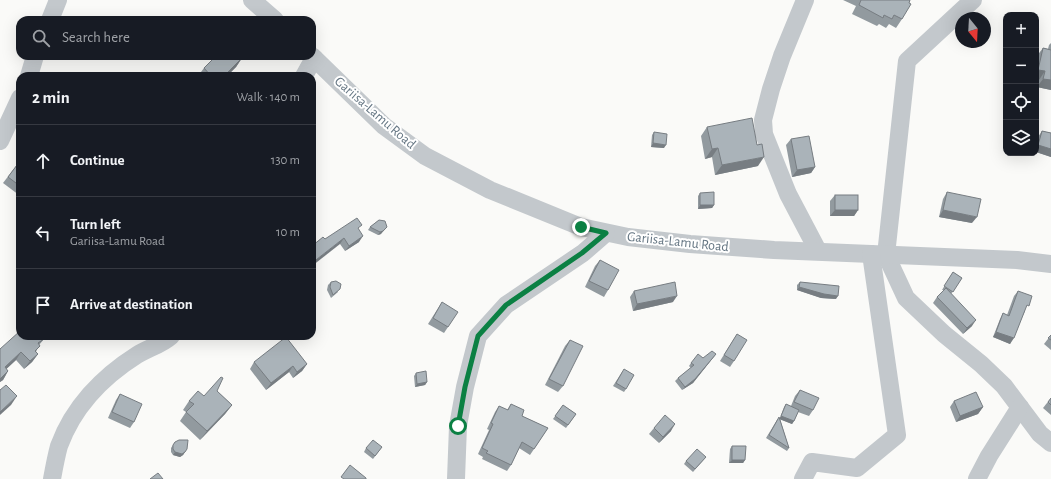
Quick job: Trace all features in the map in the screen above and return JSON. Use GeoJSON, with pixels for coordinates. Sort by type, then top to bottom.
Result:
{"type":"FeatureCollection","features":[{"type":"Feature","properties":{"kind":"street"},"geometry":{"type":"LineString","coordinates":[[52,16],[58,0]]}},
{"type":"Feature","properties":{"kind":"street"},"geometry":{"type":"LineString","coordinates":[[252,0],[270,16]]}},
{"type":"Feature","properties":{"kind":"street"},"geometry":{"type":"LineString","coordinates":[[805,0],[782,56],[763,120],[764,134],[788,194],[818,251]]}},
{"type":"Feature","properties":{"kind":"street"},"geometry":{"type":"LineString","coordinates":[[803,479],[812,462],[857,468],[897,435],[878,254],[907,61],[973,0]]}},
{"type":"Feature","properties":{"kind":"street"},"geometry":{"type":"LineString","coordinates":[[30,72],[34,60]]}},
{"type":"Feature","properties":{"kind":"street"},"geometry":{"type":"LineString","coordinates":[[306,72],[312,60]]}},
{"type":"Feature","properties":{"kind":"street","name":"Gariisa-Lamu Road"},"geometry":{"type":"LineString","coordinates":[[316,60],[384,126],[425,156],[490,190],[581,227],[628,237],[690,244],[1017,260],[1051,264]]}},
{"type":"Feature","properties":{"kind":"street"},"geometry":{"type":"LineString","coordinates":[[0,140],[16,106]]}},
{"type":"Feature","properties":{"kind":"street"},"geometry":{"type":"LineString","coordinates":[[456,479],[458,426],[465,387],[478,336],[506,305],[582,253],[606,233]]}},
{"type":"Feature","properties":{"kind":"street"},"geometry":{"type":"LineString","coordinates":[[878,254],[906,298],[944,334],[981,364],[1004,386],[1040,434],[1051,443]]}},
{"type":"Feature","properties":{"kind":"street"},"geometry":{"type":"LineString","coordinates":[[52,479],[59,446],[75,414],[92,391],[111,373],[138,354],[167,340]]}},
{"type":"Feature","properties":{"kind":"street"},"geometry":{"type":"LineString","coordinates":[[977,479],[989,456],[1020,407]]}},
{"type":"Feature","properties":{"kind":"building"},"geometry":{"type":"Polygon","coordinates":[[[861,0],[910,0],[909,3],[911,4],[902,19],[894,15],[892,19],[884,15],[883,18],[859,5],[861,0]]]}},
{"type":"Feature","properties":{"kind":"building"},"geometry":{"type":"Polygon","coordinates":[[[1043,48],[1051,50],[1051,80],[1043,79],[1045,71],[1039,70],[1043,48]]]}},
{"type":"Feature","properties":{"kind":"building"},"geometry":{"type":"Polygon","coordinates":[[[212,60],[240,60],[228,72],[208,72],[204,68],[212,60]]]}},
{"type":"Feature","properties":{"kind":"building"},"geometry":{"type":"Polygon","coordinates":[[[752,118],[757,145],[762,144],[764,157],[722,165],[718,148],[712,149],[707,127],[752,118]]]}},
{"type":"Feature","properties":{"kind":"building"},"geometry":{"type":"Polygon","coordinates":[[[1042,131],[1051,133],[1051,149],[1039,145],[1042,131]]]}},
{"type":"Feature","properties":{"kind":"building"},"geometry":{"type":"Polygon","coordinates":[[[654,132],[667,134],[666,145],[653,143],[654,132]]]}},
{"type":"Feature","properties":{"kind":"building"},"geometry":{"type":"Polygon","coordinates":[[[809,136],[815,167],[797,170],[791,139],[809,136]]]}},
{"type":"Feature","properties":{"kind":"building"},"geometry":{"type":"Polygon","coordinates":[[[16,166],[16,183],[8,177],[16,166]]]}},
{"type":"Feature","properties":{"kind":"building"},"geometry":{"type":"Polygon","coordinates":[[[714,192],[714,205],[700,205],[700,193],[714,192]]]}},
{"type":"Feature","properties":{"kind":"building"},"geometry":{"type":"Polygon","coordinates":[[[947,192],[981,199],[977,217],[943,210],[947,192]]]}},
{"type":"Feature","properties":{"kind":"building"},"geometry":{"type":"Polygon","coordinates":[[[835,195],[858,195],[858,210],[835,210],[835,195]]]}},
{"type":"Feature","properties":{"kind":"building"},"geometry":{"type":"Polygon","coordinates":[[[357,218],[362,225],[358,228],[363,236],[349,246],[344,238],[316,260],[316,243],[323,237],[325,239],[357,218]]]}},
{"type":"Feature","properties":{"kind":"building"},"geometry":{"type":"Polygon","coordinates":[[[379,220],[385,221],[387,227],[380,232],[370,227],[379,220]]]}},
{"type":"Feature","properties":{"kind":"building"},"geometry":{"type":"Polygon","coordinates":[[[600,260],[619,270],[608,290],[589,281],[600,260]]]}},
{"type":"Feature","properties":{"kind":"building"},"geometry":{"type":"Polygon","coordinates":[[[953,272],[962,278],[953,292],[944,286],[953,272]]]}},
{"type":"Feature","properties":{"kind":"building"},"geometry":{"type":"Polygon","coordinates":[[[336,281],[341,284],[340,289],[333,295],[330,287],[331,282],[336,281]]]}},
{"type":"Feature","properties":{"kind":"building"},"geometry":{"type":"Polygon","coordinates":[[[675,282],[677,296],[637,304],[634,291],[675,282]]]}},
{"type":"Feature","properties":{"kind":"building"},"geometry":{"type":"Polygon","coordinates":[[[800,282],[839,286],[838,296],[799,287],[800,282]]]}},
{"type":"Feature","properties":{"kind":"building"},"geometry":{"type":"Polygon","coordinates":[[[946,288],[976,320],[967,328],[937,297],[946,288]]]}},
{"type":"Feature","properties":{"kind":"building"},"geometry":{"type":"Polygon","coordinates":[[[1018,291],[1032,296],[1014,338],[996,332],[1003,313],[1009,316],[1018,291]]]}},
{"type":"Feature","properties":{"kind":"building"},"geometry":{"type":"Polygon","coordinates":[[[442,302],[458,312],[448,327],[433,318],[442,302]]]}},
{"type":"Feature","properties":{"kind":"building"},"geometry":{"type":"Polygon","coordinates":[[[737,334],[747,340],[734,361],[724,355],[737,334]]]}},
{"type":"Feature","properties":{"kind":"building"},"geometry":{"type":"Polygon","coordinates":[[[16,335],[16,340],[42,340],[38,343],[40,346],[35,351],[38,354],[30,361],[21,352],[5,367],[8,371],[0,379],[0,349],[16,335]]]}},
{"type":"Feature","properties":{"kind":"building"},"geometry":{"type":"Polygon","coordinates":[[[282,340],[288,340],[307,364],[297,372],[293,366],[271,383],[254,362],[282,340]]]}},
{"type":"Feature","properties":{"kind":"building"},"geometry":{"type":"Polygon","coordinates":[[[570,340],[583,346],[563,386],[549,379],[570,340]]]}},
{"type":"Feature","properties":{"kind":"building"},"geometry":{"type":"Polygon","coordinates":[[[712,351],[716,354],[695,379],[685,387],[678,378],[694,365],[691,363],[698,354],[703,358],[712,351]]]}},
{"type":"Feature","properties":{"kind":"building"},"geometry":{"type":"Polygon","coordinates":[[[624,369],[634,375],[626,389],[616,383],[624,369]]]}},
{"type":"Feature","properties":{"kind":"building"},"geometry":{"type":"Polygon","coordinates":[[[426,371],[427,382],[417,384],[416,373],[426,371]]]}},
{"type":"Feature","properties":{"kind":"building"},"geometry":{"type":"Polygon","coordinates":[[[221,377],[223,378],[217,391],[232,405],[207,431],[186,412],[194,404],[189,401],[198,391],[204,396],[221,377]]]}},
{"type":"Feature","properties":{"kind":"building"},"geometry":{"type":"Polygon","coordinates":[[[6,385],[17,396],[0,412],[0,390],[6,385]]]}},
{"type":"Feature","properties":{"kind":"building"},"geometry":{"type":"Polygon","coordinates":[[[800,390],[819,398],[813,410],[794,402],[800,390]]]}},
{"type":"Feature","properties":{"kind":"building"},"geometry":{"type":"Polygon","coordinates":[[[976,392],[983,407],[960,416],[954,401],[976,392]]]}},
{"type":"Feature","properties":{"kind":"building"},"geometry":{"type":"Polygon","coordinates":[[[120,394],[142,404],[134,422],[112,412],[120,394]]]}},
{"type":"Feature","properties":{"kind":"building"},"geometry":{"type":"Polygon","coordinates":[[[1051,398],[1051,405],[1048,402],[1051,398]]]}},
{"type":"Feature","properties":{"kind":"building"},"geometry":{"type":"Polygon","coordinates":[[[511,404],[524,410],[522,416],[548,428],[534,449],[522,442],[511,465],[486,453],[488,451],[482,448],[499,406],[508,410],[511,404]]]}},
{"type":"Feature","properties":{"kind":"building"},"geometry":{"type":"Polygon","coordinates":[[[786,404],[799,410],[794,421],[781,416],[786,404]]]}},
{"type":"Feature","properties":{"kind":"building"},"geometry":{"type":"Polygon","coordinates":[[[563,405],[576,414],[568,425],[555,416],[563,405]]]}},
{"type":"Feature","properties":{"kind":"building"},"geometry":{"type":"Polygon","coordinates":[[[665,415],[675,424],[663,437],[654,428],[665,415]]]}},
{"type":"Feature","properties":{"kind":"building"},"geometry":{"type":"Polygon","coordinates":[[[779,417],[789,448],[769,435],[779,417]]]}},
{"type":"Feature","properties":{"kind":"building"},"geometry":{"type":"Polygon","coordinates":[[[179,440],[188,440],[187,449],[182,454],[175,452],[173,449],[175,442],[179,440]]]}},
{"type":"Feature","properties":{"kind":"building"},"geometry":{"type":"Polygon","coordinates":[[[373,440],[382,447],[375,456],[366,448],[373,440]]]}},
{"type":"Feature","properties":{"kind":"building"},"geometry":{"type":"Polygon","coordinates":[[[732,446],[746,446],[745,460],[732,460],[732,446]]]}},
{"type":"Feature","properties":{"kind":"building"},"geometry":{"type":"Polygon","coordinates":[[[697,449],[706,457],[695,469],[686,461],[697,449]]]}},
{"type":"Feature","properties":{"kind":"building"},"geometry":{"type":"Polygon","coordinates":[[[350,465],[366,479],[344,479],[341,477],[350,465]]]}},
{"type":"Feature","properties":{"kind":"building"},"geometry":{"type":"Polygon","coordinates":[[[158,473],[163,479],[150,479],[158,473]]]}},
{"type":"Feature","properties":{"kind":"route"},"geometry":{"type":"LineString","coordinates":[[458,426],[465,387],[478,336],[506,305],[582,253],[606,233],[581,227]]}}]}
